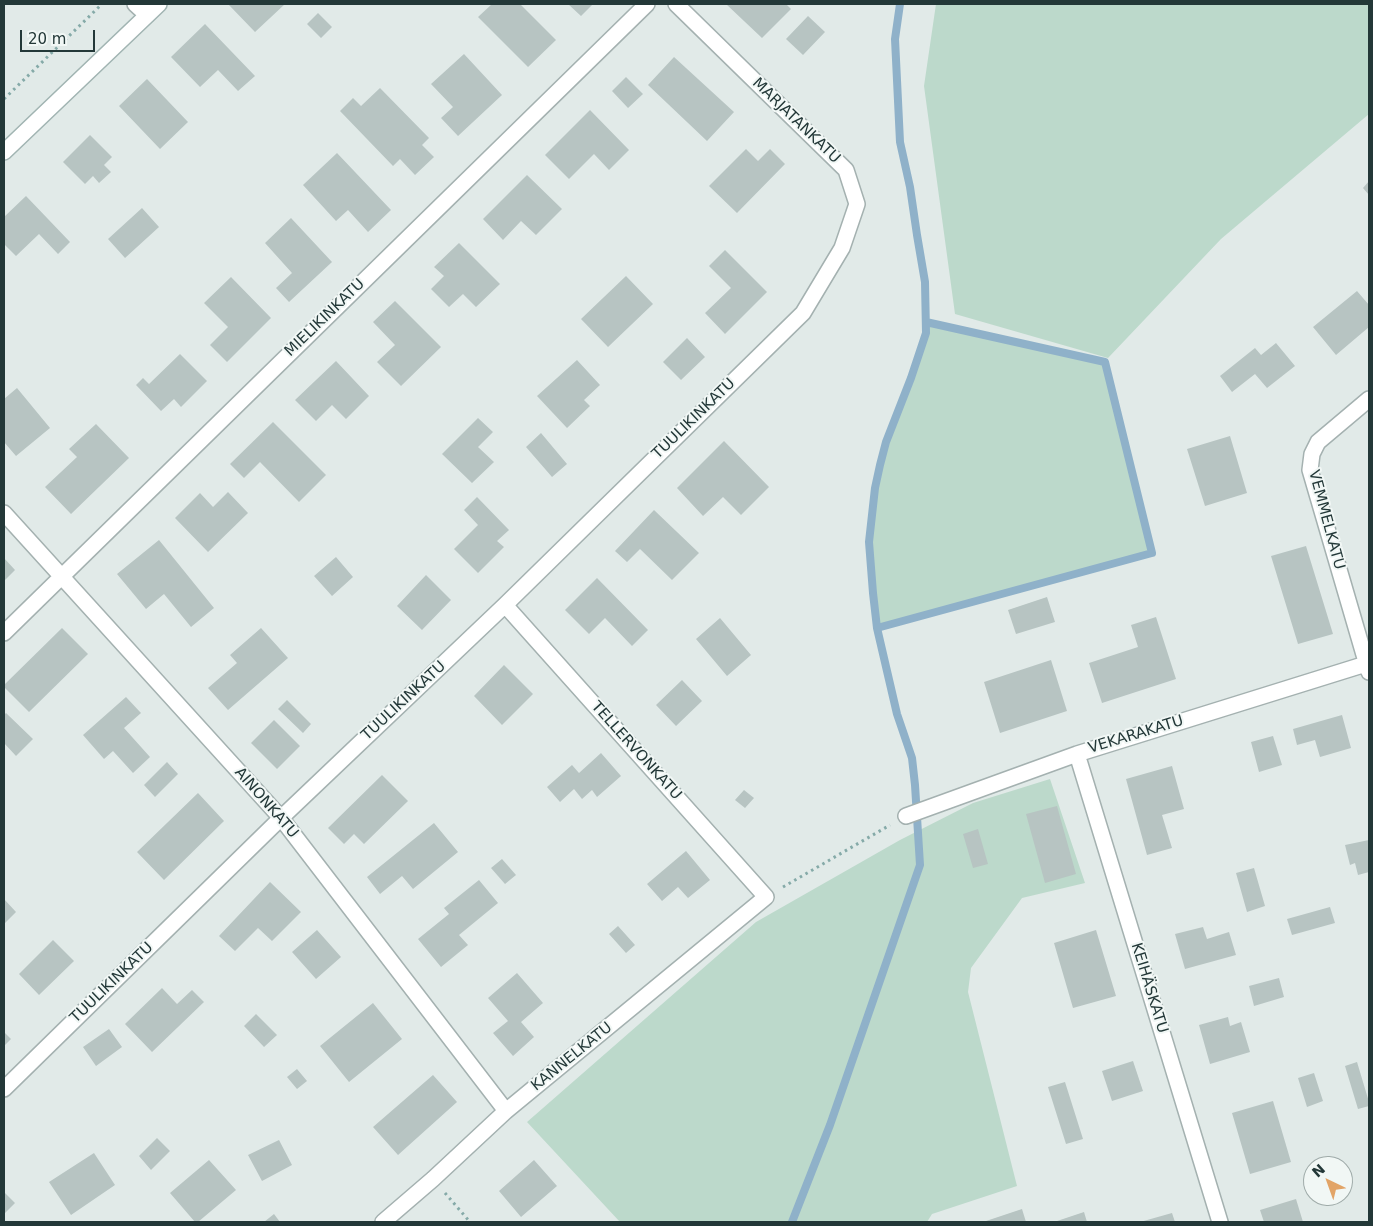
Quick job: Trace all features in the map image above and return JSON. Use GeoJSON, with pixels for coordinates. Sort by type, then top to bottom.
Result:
{"type":"FeatureCollection","features":[{"type":"Feature","properties":{"kind":"street"},"geometry":{"type":"LineString","coordinates":[[135,4],[147,15]]}},
{"type":"Feature","properties":{"kind":"street"},"geometry":{"type":"LineString","coordinates":[[4,152],[159,4]]}},
{"type":"Feature","properties":{"kind":"street","name":"MIELIKINKATU"},"geometry":{"type":"LineString","coordinates":[[4,633],[647,4]]}},
{"type":"Feature","properties":{"kind":"street","name":"MARJATANKATU"},"geometry":{"type":"LineString","coordinates":[[676,4],[846,170],[857,204],[842,248],[803,313]]}},
{"type":"Feature","properties":{"kind":"street","name":"TUULIKINKATU"},"geometry":{"type":"LineString","coordinates":[[4,1089],[281,818],[505,605],[803,313]]}},
{"type":"Feature","properties":{"kind":"street","name":"VEMMELKATU"},"geometry":{"type":"LineString","coordinates":[[1368,667],[1310,470],[1312,454],[1318,442],[1369,399]]}},
{"type":"Feature","properties":{"kind":"street","name":"AINONKATU"},"geometry":{"type":"LineString","coordinates":[[4,513],[281,818],[506,1111]]}},
{"type":"Feature","properties":{"kind":"street","name":"TELLERVONKATU"},"geometry":{"type":"LineString","coordinates":[[505,605],[766,897]]}},
{"type":"Feature","properties":{"kind":"street","name":"VEKARAKATU"},"geometry":{"type":"LineString","coordinates":[[906,816],[1077,754],[1368,667]]}},
{"type":"Feature","properties":{"kind":"street","name":"KEIHÄSKATU"},"geometry":{"type":"LineString","coordinates":[[1077,754],[1220,1222]]}},
{"type":"Feature","properties":{"kind":"street","name":"KANNELKATU"},"geometry":{"type":"LineString","coordinates":[[383,1222],[433,1179],[506,1111],[766,897]]}},
{"type":"Feature","properties":{"kind":"path"},"geometry":{"type":"LineString","coordinates":[[4,99],[102,4]]}},
{"type":"Feature","properties":{"kind":"path"},"geometry":{"type":"LineString","coordinates":[[766,897],[906,816]]}},
{"type":"Feature","properties":{"kind":"path"},"geometry":{"type":"LineString","coordinates":[[433,1179],[470,1222]]}},
{"type":"Feature","properties":{"kind":"green space"},"geometry":{"type":"Polygon","coordinates":[[[936,4],[1369,4],[1369,114],[1221,239],[1108,358],[955,314],[924,86],[936,4]]]}},
{"type":"Feature","properties":{"kind":"green space"},"geometry":{"type":"Polygon","coordinates":[[[926,322],[1105,362],[1152,553],[877,628],[869,542],[875,488],[886,442],[926,333],[926,322]]]}},
{"type":"Feature","properties":{"kind":"green space"},"geometry":{"type":"Polygon","coordinates":[[[1050,779],[1085,883],[1022,898],[971,968],[968,992],[1017,1186],[932,1214],[927,1222],[620,1222],[527,1122],[756,922],[900,840],[973,803],[1050,779]]]}},
{"type":"Feature","properties":{"kind":"building"},"geometry":{"type":"Polygon","coordinates":[[[228,4],[285,4],[255,32],[228,4]]]}},
{"type":"Feature","properties":{"kind":"building"},"geometry":{"type":"Polygon","coordinates":[[[492,4],[520,4],[556,40],[528,67],[478,17],[492,4]]]}},
{"type":"Feature","properties":{"kind":"building"},"geometry":{"type":"Polygon","coordinates":[[[568,4],[593,4],[581,16],[568,4]]]}},
{"type":"Feature","properties":{"kind":"building"},"geometry":{"type":"Polygon","coordinates":[[[726,4],[786,4],[791,9],[762,38],[726,4]]]}},
{"type":"Feature","properties":{"kind":"building"},"geometry":{"type":"Polygon","coordinates":[[[318,13],[332,27],[321,38],[307,24],[318,13]]]}},
{"type":"Feature","properties":{"kind":"building"},"geometry":{"type":"Polygon","coordinates":[[[808,16],[825,32],[803,55],[786,39],[808,16]]]}},
{"type":"Feature","properties":{"kind":"building"},"geometry":{"type":"Polygon","coordinates":[[[205,24],[255,76],[238,91],[218,70],[200,87],[171,57],[205,24]]]}},
{"type":"Feature","properties":{"kind":"building"},"geometry":{"type":"Polygon","coordinates":[[[464,54],[502,95],[458,136],[441,118],[453,107],[431,84],[464,54]]]}},
{"type":"Feature","properties":{"kind":"building"},"geometry":{"type":"Polygon","coordinates":[[[674,57],[734,112],[707,141],[648,85],[674,57]]]}},
{"type":"Feature","properties":{"kind":"building"},"geometry":{"type":"Polygon","coordinates":[[[626,77],[643,94],[628,108],[612,91],[626,77]]]}},
{"type":"Feature","properties":{"kind":"building"},"geometry":{"type":"Polygon","coordinates":[[[147,79],[188,122],[160,149],[119,106],[147,79]]]}},
{"type":"Feature","properties":{"kind":"building"},"geometry":{"type":"Polygon","coordinates":[[[380,88],[429,138],[422,145],[434,157],[415,175],[400,159],[393,166],[340,111],[353,98],[361,106],[380,88]]]}},
{"type":"Feature","properties":{"kind":"building"},"geometry":{"type":"Polygon","coordinates":[[[590,110],[629,150],[609,170],[594,154],[569,179],[545,155],[590,110]]]}},
{"type":"Feature","properties":{"kind":"building"},"geometry":{"type":"Polygon","coordinates":[[[90,135],[112,157],[104,165],[111,172],[99,183],[93,176],[85,184],[63,162],[90,135]]]}},
{"type":"Feature","properties":{"kind":"building"},"geometry":{"type":"Polygon","coordinates":[[[746,149],[758,161],[770,149],[785,164],[737,213],[709,186],[746,149]]]}},
{"type":"Feature","properties":{"kind":"building"},"geometry":{"type":"Polygon","coordinates":[[[337,153],[391,210],[368,232],[348,210],[336,221],[303,185],[337,153]]]}},
{"type":"Feature","properties":{"kind":"building"},"geometry":{"type":"Polygon","coordinates":[[[527,175],[562,209],[536,235],[521,221],[503,240],[483,219],[527,175]]]}},
{"type":"Feature","properties":{"kind":"building"},"geometry":{"type":"Polygon","coordinates":[[[1369,181],[1369,195],[1363,188],[1369,181]]]}},
{"type":"Feature","properties":{"kind":"building"},"geometry":{"type":"Polygon","coordinates":[[[26,196],[70,242],[58,254],[39,234],[16,256],[4,244],[4,217],[26,196]]]}},
{"type":"Feature","properties":{"kind":"building"},"geometry":{"type":"Polygon","coordinates":[[[142,208],[159,227],[125,258],[108,239],[142,208]]]}},
{"type":"Feature","properties":{"kind":"building"},"geometry":{"type":"Polygon","coordinates":[[[291,218],[332,262],[289,302],[276,288],[292,273],[265,243],[291,218]]]}},
{"type":"Feature","properties":{"kind":"building"},"geometry":{"type":"Polygon","coordinates":[[[459,243],[500,284],[476,307],[463,294],[449,307],[431,289],[444,276],[434,267],[459,243]]]}},
{"type":"Feature","properties":{"kind":"building"},"geometry":{"type":"Polygon","coordinates":[[[725,250],[767,292],[725,334],[705,313],[731,288],[709,266],[725,250]]]}},
{"type":"Feature","properties":{"kind":"building"},"geometry":{"type":"Polygon","coordinates":[[[626,276],[653,304],[608,347],[581,319],[626,276]]]}},
{"type":"Feature","properties":{"kind":"building"},"geometry":{"type":"Polygon","coordinates":[[[231,277],[271,318],[227,362],[210,345],[228,327],[204,303],[231,277]]]}},
{"type":"Feature","properties":{"kind":"building"},"geometry":{"type":"Polygon","coordinates":[[[1357,291],[1369,305],[1369,327],[1336,355],[1313,327],[1357,291]]]}},
{"type":"Feature","properties":{"kind":"building"},"geometry":{"type":"Polygon","coordinates":[[[395,301],[441,347],[401,386],[377,362],[395,345],[373,322],[395,301]]]}},
{"type":"Feature","properties":{"kind":"building"},"geometry":{"type":"Polygon","coordinates":[[[687,338],[705,357],[681,380],[663,362],[687,338]]]}},
{"type":"Feature","properties":{"kind":"building"},"geometry":{"type":"Polygon","coordinates":[[[1276,343],[1295,366],[1267,388],[1255,374],[1232,392],[1220,376],[1255,348],[1261,355],[1276,343]]]}},
{"type":"Feature","properties":{"kind":"building"},"geometry":{"type":"Polygon","coordinates":[[[180,354],[207,381],[181,407],[174,399],[161,411],[136,385],[143,378],[149,384],[180,354]]]}},
{"type":"Feature","properties":{"kind":"building"},"geometry":{"type":"Polygon","coordinates":[[[577,360],[600,385],[584,400],[590,406],[567,428],[537,396],[577,360]]]}},
{"type":"Feature","properties":{"kind":"building"},"geometry":{"type":"Polygon","coordinates":[[[336,361],[369,396],[346,419],[332,405],[316,421],[295,400],[336,361]]]}},
{"type":"Feature","properties":{"kind":"building"},"geometry":{"type":"Polygon","coordinates":[[[17,388],[50,428],[16,456],[4,442],[4,399],[17,388]]]}},
{"type":"Feature","properties":{"kind":"building"},"geometry":{"type":"Polygon","coordinates":[[[478,418],[493,432],[478,447],[494,462],[472,483],[442,454],[478,418]]]}},
{"type":"Feature","properties":{"kind":"building"},"geometry":{"type":"Polygon","coordinates":[[[273,422],[326,475],[299,502],[260,462],[244,478],[230,464],[273,422]]]}},
{"type":"Feature","properties":{"kind":"building"},"geometry":{"type":"Polygon","coordinates":[[[96,424],[129,458],[71,514],[45,487],[77,457],[69,449],[96,424]]]}},
{"type":"Feature","properties":{"kind":"building"},"geometry":{"type":"Polygon","coordinates":[[[541,433],[567,464],[552,477],[526,447],[541,433]]]}},
{"type":"Feature","properties":{"kind":"building"},"geometry":{"type":"Polygon","coordinates":[[[1230,436],[1247,493],[1205,506],[1187,449],[1230,436]]]}},
{"type":"Feature","properties":{"kind":"building"},"geometry":{"type":"Polygon","coordinates":[[[724,441],[769,487],[741,515],[723,497],[703,516],[677,488],[724,441]]]}},
{"type":"Feature","properties":{"kind":"building"},"geometry":{"type":"Polygon","coordinates":[[[228,492],[248,513],[208,552],[175,518],[200,493],[213,507],[228,492]]]}},
{"type":"Feature","properties":{"kind":"building"},"geometry":{"type":"Polygon","coordinates":[[[477,497],[509,530],[497,541],[504,547],[478,573],[454,549],[478,525],[464,510],[477,497]]]}},
{"type":"Feature","properties":{"kind":"building"},"geometry":{"type":"Polygon","coordinates":[[[654,510],[699,553],[672,580],[640,549],[627,562],[615,551],[654,510]]]}},
{"type":"Feature","properties":{"kind":"building"},"geometry":{"type":"Polygon","coordinates":[[[159,540],[214,608],[191,627],[164,594],[146,609],[117,574],[159,540]]]}},
{"type":"Feature","properties":{"kind":"building"},"geometry":{"type":"Polygon","coordinates":[[[1306,546],[1333,634],[1298,644],[1271,556],[1306,546]]]}},
{"type":"Feature","properties":{"kind":"building"},"geometry":{"type":"Polygon","coordinates":[[[336,557],[353,577],[332,596],[314,576],[336,557]]]}},
{"type":"Feature","properties":{"kind":"building"},"geometry":{"type":"Polygon","coordinates":[[[4,558],[15,570],[4,581],[4,558]]]}},
{"type":"Feature","properties":{"kind":"building"},"geometry":{"type":"Polygon","coordinates":[[[426,575],[451,600],[422,630],[397,606],[426,575]]]}},
{"type":"Feature","properties":{"kind":"building"},"geometry":{"type":"Polygon","coordinates":[[[597,578],[648,630],[632,646],[605,618],[589,634],[565,610],[597,578]]]}},
{"type":"Feature","properties":{"kind":"building"},"geometry":{"type":"Polygon","coordinates":[[[1047,597],[1055,622],[1016,634],[1008,610],[1047,597]]]}},
{"type":"Feature","properties":{"kind":"building"},"geometry":{"type":"Polygon","coordinates":[[[1156,617],[1176,679],[1102,703],[1089,663],[1138,647],[1131,625],[1156,617]]]}},
{"type":"Feature","properties":{"kind":"building"},"geometry":{"type":"Polygon","coordinates":[[[720,618],[751,655],[727,676],[696,639],[720,618]]]}},
{"type":"Feature","properties":{"kind":"building"},"geometry":{"type":"Polygon","coordinates":[[[62,628],[88,654],[29,712],[4,685],[62,628]]]}},
{"type":"Feature","properties":{"kind":"building"},"geometry":{"type":"Polygon","coordinates":[[[261,628],[288,658],[228,710],[208,688],[237,663],[230,655],[261,628]]]}},
{"type":"Feature","properties":{"kind":"building"},"geometry":{"type":"Polygon","coordinates":[[[1051,660],[1067,711],[1000,733],[984,682],[1051,660]]]}},
{"type":"Feature","properties":{"kind":"building"},"geometry":{"type":"Polygon","coordinates":[[[504,665],[533,694],[502,725],[474,696],[504,665]]]}},
{"type":"Feature","properties":{"kind":"building"},"geometry":{"type":"Polygon","coordinates":[[[682,680],[702,701],[676,726],[656,705],[682,680]]]}},
{"type":"Feature","properties":{"kind":"building"},"geometry":{"type":"Polygon","coordinates":[[[126,697],[141,713],[124,728],[150,757],[133,773],[113,751],[104,759],[83,735],[126,697]]]}},
{"type":"Feature","properties":{"kind":"building"},"geometry":{"type":"Polygon","coordinates":[[[287,700],[311,724],[303,733],[278,709],[287,700]]]}},
{"type":"Feature","properties":{"kind":"building"},"geometry":{"type":"Polygon","coordinates":[[[6,713],[33,739],[16,756],[4,743],[4,715],[6,713]]]}},
{"type":"Feature","properties":{"kind":"building"},"geometry":{"type":"Polygon","coordinates":[[[1342,715],[1351,748],[1320,757],[1315,740],[1297,745],[1293,729],[1342,715]]]}},
{"type":"Feature","properties":{"kind":"building"},"geometry":{"type":"Polygon","coordinates":[[[274,720],[300,746],[277,769],[251,743],[274,720]]]}},
{"type":"Feature","properties":{"kind":"building"},"geometry":{"type":"Polygon","coordinates":[[[1273,736],[1282,765],[1259,772],[1251,742],[1273,736]]]}},
{"type":"Feature","properties":{"kind":"building"},"geometry":{"type":"Polygon","coordinates":[[[601,753],[621,776],[597,797],[592,790],[582,799],[574,789],[560,802],[547,787],[572,765],[579,773],[601,753]]]}},
{"type":"Feature","properties":{"kind":"building"},"geometry":{"type":"Polygon","coordinates":[[[167,762],[178,774],[155,797],[144,785],[167,762]]]}},
{"type":"Feature","properties":{"kind":"building"},"geometry":{"type":"Polygon","coordinates":[[[1172,766],[1184,809],[1162,815],[1172,848],[1147,855],[1126,779],[1172,766]]]}},
{"type":"Feature","properties":{"kind":"building"},"geometry":{"type":"Polygon","coordinates":[[[382,775],[408,801],[364,844],[354,834],[344,844],[328,828],[382,775]]]}},
{"type":"Feature","properties":{"kind":"building"},"geometry":{"type":"Polygon","coordinates":[[[744,790],[754,798],[745,808],[735,800],[744,790]]]}},
{"type":"Feature","properties":{"kind":"building"},"geometry":{"type":"Polygon","coordinates":[[[198,793],[224,821],[164,880],[137,852],[198,793]]]}},
{"type":"Feature","properties":{"kind":"building"},"geometry":{"type":"Polygon","coordinates":[[[1057,806],[1076,874],[1045,883],[1026,814],[1057,806]]]}},
{"type":"Feature","properties":{"kind":"building"},"geometry":{"type":"Polygon","coordinates":[[[434,823],[458,852],[413,889],[402,876],[380,894],[367,877],[434,823]]]}},
{"type":"Feature","properties":{"kind":"building"},"geometry":{"type":"Polygon","coordinates":[[[978,829],[988,864],[973,868],[963,834],[978,829]]]}},
{"type":"Feature","properties":{"kind":"building"},"geometry":{"type":"Polygon","coordinates":[[[1369,840],[1369,872],[1358,875],[1355,863],[1350,865],[1345,845],[1369,840]]]}},
{"type":"Feature","properties":{"kind":"building"},"geometry":{"type":"Polygon","coordinates":[[[686,851],[710,880],[688,898],[678,887],[662,901],[647,884],[686,851]]]}},
{"type":"Feature","properties":{"kind":"building"},"geometry":{"type":"Polygon","coordinates":[[[502,859],[516,875],[505,884],[491,868],[502,859]]]}},
{"type":"Feature","properties":{"kind":"building"},"geometry":{"type":"Polygon","coordinates":[[[1254,868],[1265,906],[1247,912],[1236,873],[1254,868]]]}},
{"type":"Feature","properties":{"kind":"building"},"geometry":{"type":"Polygon","coordinates":[[[479,880],[498,903],[459,935],[468,945],[441,967],[418,939],[449,914],[444,908],[479,880]]]}},
{"type":"Feature","properties":{"kind":"building"},"geometry":{"type":"Polygon","coordinates":[[[270,882],[301,912],[272,941],[258,928],[235,951],[219,936],[270,882]]]}},
{"type":"Feature","properties":{"kind":"building"},"geometry":{"type":"Polygon","coordinates":[[[4,899],[16,912],[4,924],[4,899]]]}},
{"type":"Feature","properties":{"kind":"building"},"geometry":{"type":"Polygon","coordinates":[[[1330,907],[1335,923],[1292,935],[1287,919],[1330,907]]]}},
{"type":"Feature","properties":{"kind":"building"},"geometry":{"type":"Polygon","coordinates":[[[618,926],[635,945],[626,953],[609,934],[618,926]]]}},
{"type":"Feature","properties":{"kind":"building"},"geometry":{"type":"Polygon","coordinates":[[[1203,927],[1207,939],[1229,932],[1236,955],[1185,969],[1175,934],[1203,927]]]}},
{"type":"Feature","properties":{"kind":"building"},"geometry":{"type":"Polygon","coordinates":[[[317,930],[341,957],[316,979],[292,952],[317,930]]]}},
{"type":"Feature","properties":{"kind":"building"},"geometry":{"type":"Polygon","coordinates":[[[1096,930],[1116,996],[1073,1008],[1054,943],[1096,930]]]}},
{"type":"Feature","properties":{"kind":"building"},"geometry":{"type":"Polygon","coordinates":[[[53,940],[74,961],[39,995],[19,974],[53,940]]]}},
{"type":"Feature","properties":{"kind":"building"},"geometry":{"type":"Polygon","coordinates":[[[517,973],[543,1003],[521,1022],[534,1037],[513,1056],[493,1033],[508,1021],[488,998],[517,973]]]}},
{"type":"Feature","properties":{"kind":"building"},"geometry":{"type":"Polygon","coordinates":[[[1279,978],[1284,997],[1254,1006],[1249,986],[1279,978]]]}},
{"type":"Feature","properties":{"kind":"building"},"geometry":{"type":"Polygon","coordinates":[[[162,988],[177,1004],[192,990],[204,1002],[152,1052],[125,1024],[162,988]]]}},
{"type":"Feature","properties":{"kind":"building"},"geometry":{"type":"Polygon","coordinates":[[[373,1003],[402,1039],[349,1082],[320,1046],[373,1003]]]}},
{"type":"Feature","properties":{"kind":"building"},"geometry":{"type":"Polygon","coordinates":[[[256,1014],[277,1035],[264,1047],[244,1026],[256,1014]]]}},
{"type":"Feature","properties":{"kind":"building"},"geometry":{"type":"Polygon","coordinates":[[[1228,1017],[1230,1026],[1241,1022],[1250,1052],[1210,1064],[1199,1025],[1228,1017]]]}},
{"type":"Feature","properties":{"kind":"building"},"geometry":{"type":"Polygon","coordinates":[[[109,1029],[122,1047],[96,1066],[83,1047],[109,1029]]]}},
{"type":"Feature","properties":{"kind":"building"},"geometry":{"type":"Polygon","coordinates":[[[4,1032],[11,1039],[4,1046],[4,1032]]]}},
{"type":"Feature","properties":{"kind":"building"},"geometry":{"type":"Polygon","coordinates":[[[1133,1061],[1143,1091],[1112,1101],[1102,1071],[1133,1061]]]}},
{"type":"Feature","properties":{"kind":"building"},"geometry":{"type":"Polygon","coordinates":[[[1357,1062],[1369,1102],[1369,1106],[1358,1109],[1345,1066],[1357,1062]]]}},
{"type":"Feature","properties":{"kind":"building"},"geometry":{"type":"Polygon","coordinates":[[[297,1069],[307,1081],[297,1089],[287,1077],[297,1069]]]}},
{"type":"Feature","properties":{"kind":"building"},"geometry":{"type":"Polygon","coordinates":[[[1314,1073],[1323,1101],[1307,1107],[1298,1078],[1314,1073]]]}},
{"type":"Feature","properties":{"kind":"building"},"geometry":{"type":"Polygon","coordinates":[[[433,1075],[457,1102],[398,1155],[373,1127],[433,1075]]]}},
{"type":"Feature","properties":{"kind":"building"},"geometry":{"type":"Polygon","coordinates":[[[1065,1082],[1083,1139],[1066,1144],[1048,1087],[1065,1082]]]}},
{"type":"Feature","properties":{"kind":"building"},"geometry":{"type":"Polygon","coordinates":[[[1273,1101],[1291,1162],[1250,1174],[1232,1113],[1273,1101]]]}},
{"type":"Feature","properties":{"kind":"building"},"geometry":{"type":"Polygon","coordinates":[[[157,1138],[170,1151],[151,1170],[139,1156],[157,1138]]]}},
{"type":"Feature","properties":{"kind":"building"},"geometry":{"type":"Polygon","coordinates":[[[279,1140],[292,1165],[262,1181],[248,1155],[279,1140]]]}},
{"type":"Feature","properties":{"kind":"building"},"geometry":{"type":"Polygon","coordinates":[[[94,1153],[115,1185],[71,1215],[49,1182],[94,1153]]]}},
{"type":"Feature","properties":{"kind":"building"},"geometry":{"type":"Polygon","coordinates":[[[209,1160],[236,1190],[198,1222],[195,1222],[170,1193],[209,1160]]]}},
{"type":"Feature","properties":{"kind":"building"},"geometry":{"type":"Polygon","coordinates":[[[534,1160],[557,1186],[521,1217],[499,1191],[534,1160]]]}},
{"type":"Feature","properties":{"kind":"building"},"geometry":{"type":"Polygon","coordinates":[[[4,1192],[15,1203],[4,1214],[4,1192]]]}},
{"type":"Feature","properties":{"kind":"building"},"geometry":{"type":"Polygon","coordinates":[[[1296,1199],[1303,1222],[1264,1222],[1260,1210],[1296,1199]]]}},
{"type":"Feature","properties":{"kind":"building"},"geometry":{"type":"Polygon","coordinates":[[[1022,1209],[1026,1222],[983,1222],[1022,1209]]]}},
{"type":"Feature","properties":{"kind":"building"},"geometry":{"type":"Polygon","coordinates":[[[1084,1212],[1087,1222],[1054,1222],[1084,1212]]]}},
{"type":"Feature","properties":{"kind":"building"},"geometry":{"type":"Polygon","coordinates":[[[1172,1213],[1175,1222],[1140,1222],[1172,1213]]]}},
{"type":"Feature","properties":{"kind":"building"},"geometry":{"type":"Polygon","coordinates":[[[274,1214],[280,1222],[264,1222],[274,1214]]]}},
{"type":"Feature","properties":{"kind":"waterway"},"geometry":{"type":"LineString","coordinates":[[792,1222],[830,1125],[920,865],[912,758],[897,714],[877,628],[869,542],[875,488],[886,442],[926,333],[925,282],[910,187],[900,142],[895,39],[900,4]]}},
{"type":"Feature","properties":{"kind":"waterway"},"geometry":{"type":"LineString","coordinates":[[877,628],[1152,553],[1105,362],[926,322]]}}]}
